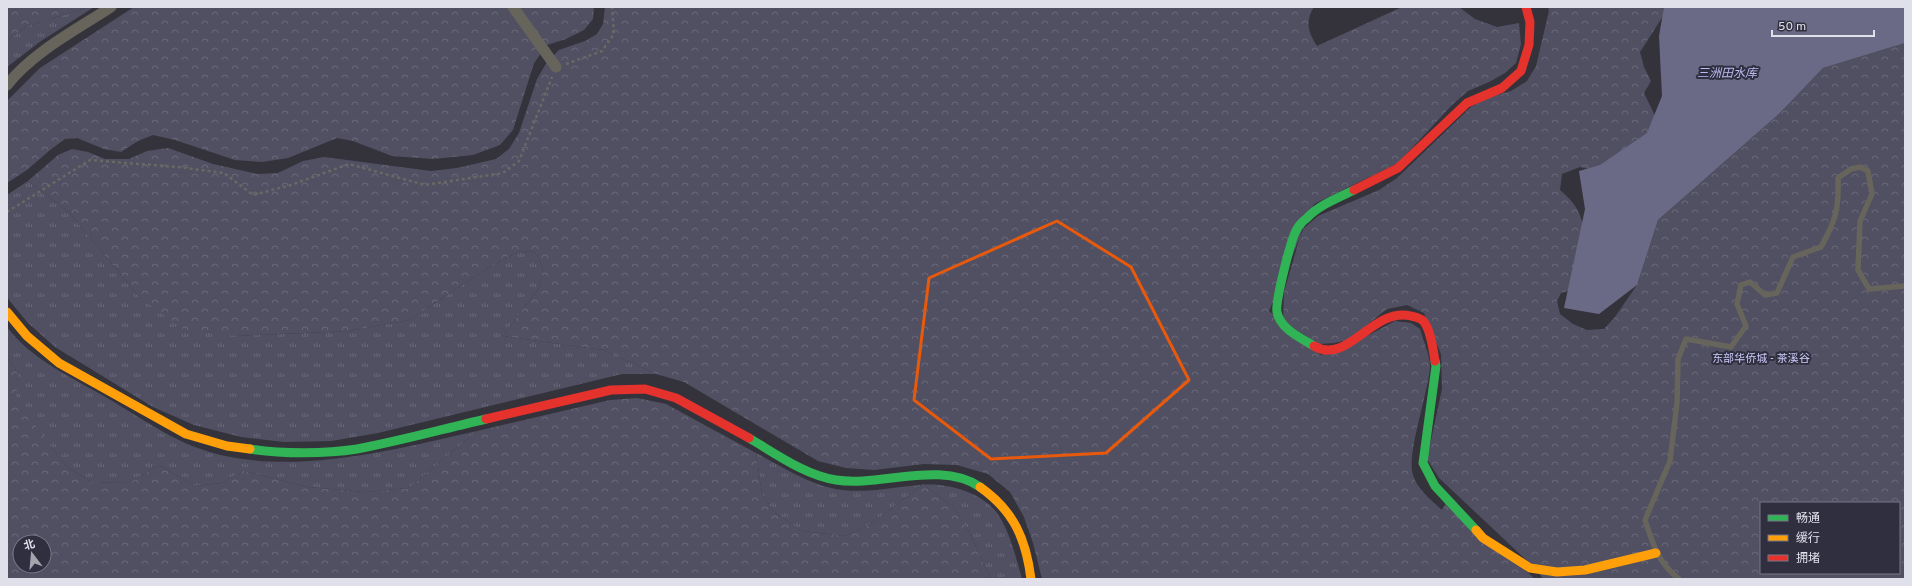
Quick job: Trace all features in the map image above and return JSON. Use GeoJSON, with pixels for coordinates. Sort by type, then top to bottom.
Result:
{"type":"FeatureCollection","features":[{"type":"Feature","properties":{"kind":"street"},"geometry":{"type":"LineString","coordinates":[[7,85],[13,77],[45,51],[111,7]]}},
{"type":"Feature","properties":{"kind":"street"},"geometry":{"type":"LineString","coordinates":[[513,7],[556,67]]}},
{"type":"Feature","properties":{"kind":"street"},"geometry":{"type":"LineString","coordinates":[[1526,7],[1530,22],[1529,45],[1521,71],[1502,88],[1467,103],[1398,168],[1321,206],[1307,217],[1296,230],[1276,298],[1277,313],[1284,326],[1294,334],[1321,350],[1332,351],[1350,343],[1379,321],[1393,315],[1405,314],[1417,318],[1426,324],[1432,344],[1436,366],[1423,463],[1436,486],[1483,538],[1509,556],[1530,568],[1556,572],[1586,570],[1656,553]]}},
{"type":"Feature","properties":{"kind":"street"},"geometry":{"type":"LineString","coordinates":[[7,312],[26,336],[58,363],[186,434],[227,446],[268,452],[313,452],[356,449],[610,390],[645,389],[676,398],[809,472],[836,480],[868,481],[928,475],[955,477],[977,485],[996,498],[1010,515],[1020,534],[1028,556],[1031,579]]}},
{"type":"Feature","properties":{"kind":"lane"},"geometry":{"type":"LineString","coordinates":[[1679,579],[1670,572],[1656,553],[1645,520],[1670,461],[1677,403],[1678,359],[1686,339],[1731,347],[1746,326],[1737,304],[1741,285],[1750,282],[1765,295],[1777,293],[1793,257],[1821,247],[1834,223],[1839,198],[1838,178],[1852,169],[1860,167],[1868,171],[1872,194],[1860,221],[1858,270],[1869,288],[1905,286]]}},
{"type":"Feature","properties":{"kind":"path"},"geometry":{"type":"LineString","coordinates":[[7,212],[90,160],[178,167],[224,173],[253,195],[291,184],[349,164],[425,185],[503,173],[519,161],[556,67],[602,51],[614,34],[612,7]]}},
{"type":"Feature","properties":{"kind":"highlighted area"},"geometry":{"type":"Polygon","coordinates":[[[1057,221],[1131,267],[1189,380],[1106,453],[991,459],[914,400],[929,278],[1057,221]]]}},
{"type":"Feature","properties":{"kind":"green space"},"geometry":{"type":"Polygon","coordinates":[[[7,7],[89,7],[28,26],[7,40],[7,7]]]}},
{"type":"Feature","properties":{"kind":"green space"},"geometry":{"type":"Polygon","coordinates":[[[89,7],[94,7],[41,41],[7,67],[7,40],[28,26],[89,7]]]}},
{"type":"Feature","properties":{"kind":"green space"},"geometry":{"type":"Polygon","coordinates":[[[134,7],[594,7],[593,19],[584,30],[566,39],[547,45],[534,63],[513,130],[500,145],[473,155],[433,159],[392,156],[353,141],[337,138],[288,158],[262,162],[235,160],[175,140],[153,135],[138,141],[121,152],[104,149],[77,138],[65,139],[27,170],[7,183],[7,101],[40,68],[134,7]]]}},
{"type":"Feature","properties":{"kind":"green space"},"geometry":{"type":"Polygon","coordinates":[[[605,7],[1314,7],[1309,17],[1309,26],[1311,36],[1317,46],[1402,7],[1459,7],[1475,19],[1497,27],[1519,23],[1521,44],[1516,63],[1505,73],[1468,91],[1453,104],[1398,163],[1314,204],[1269,311],[1321,355],[1369,335],[1395,321],[1411,323],[1420,329],[1428,353],[1430,367],[1412,453],[1413,475],[1415,480],[1425,494],[1442,510],[1447,501],[1535,579],[1042,579],[1033,543],[1024,517],[1010,492],[988,474],[957,465],[924,464],[874,470],[846,468],[818,461],[684,382],[656,374],[603,350],[503,336],[539,288],[543,268],[535,252],[520,251],[493,265],[409,320],[349,331],[234,336],[183,329],[140,298],[69,212],[28,181],[58,155],[72,149],[88,152],[105,159],[129,159],[147,151],[168,148],[213,164],[257,174],[278,173],[303,161],[324,157],[431,171],[457,168],[496,159],[509,149],[519,133],[537,79],[547,62],[559,50],[585,41],[597,34],[603,24],[605,7]]]}},
{"type":"Feature","properties":{"kind":"green space","name":"东部华侨城 - 茶溪谷"},"geometry":{"type":"Polygon","coordinates":[[[1548,7],[1664,7],[1663,16],[1640,52],[1644,67],[1651,81],[1644,93],[1660,126],[1598,171],[1580,167],[1562,174],[1560,190],[1572,202],[1579,213],[1583,225],[1583,237],[1571,290],[1561,293],[1557,301],[1560,314],[1573,324],[1587,330],[1604,329],[1615,317],[1637,285],[1658,220],[1780,113],[1823,68],[1905,43],[1905,579],[1543,579],[1537,570],[1439,478],[1427,459],[1442,389],[1441,354],[1424,313],[1407,305],[1387,309],[1348,340],[1319,344],[1283,322],[1284,292],[1302,230],[1318,216],[1379,190],[1397,178],[1471,107],[1487,98],[1511,91],[1527,81],[1536,66],[1549,11],[1548,7]]]}},
{"type":"Feature","properties":{"kind":"green space"},"geometry":{"type":"Polygon","coordinates":[[[28,181],[69,212],[140,298],[234,336],[349,331],[409,320],[493,265],[520,251],[535,252],[543,268],[539,288],[503,336],[603,350],[656,374],[622,374],[378,433],[331,441],[284,442],[241,437],[194,425],[153,407],[55,347],[28,323],[9,300],[7,296],[7,195],[28,181]]]}},
{"type":"Feature","properties":{"kind":"green space"},"geometry":{"type":"Polygon","coordinates":[[[7,327],[39,358],[64,374],[173,437],[217,454],[254,460],[291,462],[330,459],[406,447],[477,431],[409,488],[365,492],[308,487],[243,471],[222,483],[195,486],[159,465],[129,483],[91,482],[66,466],[15,400],[18,374],[7,357],[7,327]]]}},
{"type":"Feature","properties":{"kind":"green space"},"geometry":{"type":"Polygon","coordinates":[[[7,357],[18,374],[16,400],[66,466],[91,482],[129,483],[159,465],[195,486],[222,483],[243,471],[308,487],[365,492],[409,488],[477,431],[610,400],[637,398],[666,404],[756,453],[762,494],[775,513],[802,531],[845,536],[874,522],[923,484],[953,507],[969,532],[991,579],[7,579],[7,357]]]}},
{"type":"Feature","properties":{"kind":"green space"},"geometry":{"type":"Polygon","coordinates":[[[756,453],[808,480],[831,488],[862,491],[922,485],[874,522],[845,536],[802,531],[775,513],[762,494],[756,453]]]}},
{"type":"Feature","properties":{"kind":"green space"},"geometry":{"type":"Polygon","coordinates":[[[924,485],[942,485],[953,487],[975,495],[993,508],[1007,531],[1022,579],[991,579],[969,532],[953,507],[924,485]]]}},
{"type":"Feature","properties":{"kind":"water","name":"三洲田水库"},"geometry":{"type":"Polygon","coordinates":[[[1664,7],[1905,7],[1905,43],[1823,68],[1780,113],[1658,220],[1637,285],[1599,314],[1564,308],[1585,209],[1579,171],[1600,165],[1647,133],[1662,96],[1659,36],[1664,7]]]}},
{"type":"Feature","properties":{"kind":"traffic: fast"},"geometry":{"type":"LineString","coordinates":[[1314,346],[1297,336],[1287,328],[1279,318],[1277,312],[1278,296],[1284,270],[1294,235],[1300,225],[1312,213],[1335,199],[1354,190]]}},
{"type":"Feature","properties":{"kind":"traffic: fast"},"geometry":{"type":"LineString","coordinates":[[1435,361],[1436,366],[1423,463],[1435,486],[1476,530]]}},
{"type":"Feature","properties":{"kind":"traffic: fast"},"geometry":{"type":"LineString","coordinates":[[250,449],[289,453],[345,451],[486,419]]}},
{"type":"Feature","properties":{"kind":"traffic: fast"},"geometry":{"type":"LineString","coordinates":[[749,438],[802,469],[813,474],[836,480],[872,480],[929,475],[964,479],[980,487]]}},
{"type":"Feature","properties":{"kind":"traffic: slow"},"geometry":{"type":"LineString","coordinates":[[7,312],[27,336],[59,363],[186,434],[227,446],[250,449]]}},
{"type":"Feature","properties":{"kind":"traffic: slow"},"geometry":{"type":"LineString","coordinates":[[980,487],[992,496],[1010,516],[1022,539],[1026,551],[1031,579]]}},
{"type":"Feature","properties":{"kind":"traffic: slow"},"geometry":{"type":"LineString","coordinates":[[1476,530],[1483,538],[1530,568],[1557,572],[1585,570],[1656,553]]}},
{"type":"Feature","properties":{"kind":"traffic: jam"},"geometry":{"type":"LineString","coordinates":[[1354,190],[1398,168],[1467,103],[1502,88],[1521,71],[1529,45],[1530,22],[1526,7]]}},
{"type":"Feature","properties":{"kind":"traffic: jam"},"geometry":{"type":"LineString","coordinates":[[1314,346],[1326,350],[1338,348],[1350,343],[1385,319],[1397,315],[1411,316],[1420,319],[1426,325],[1431,338],[1435,361]]}},
{"type":"Feature","properties":{"kind":"traffic: jam"},"geometry":{"type":"LineString","coordinates":[[486,419],[611,390],[645,389],[676,398],[749,438]]}}]}
